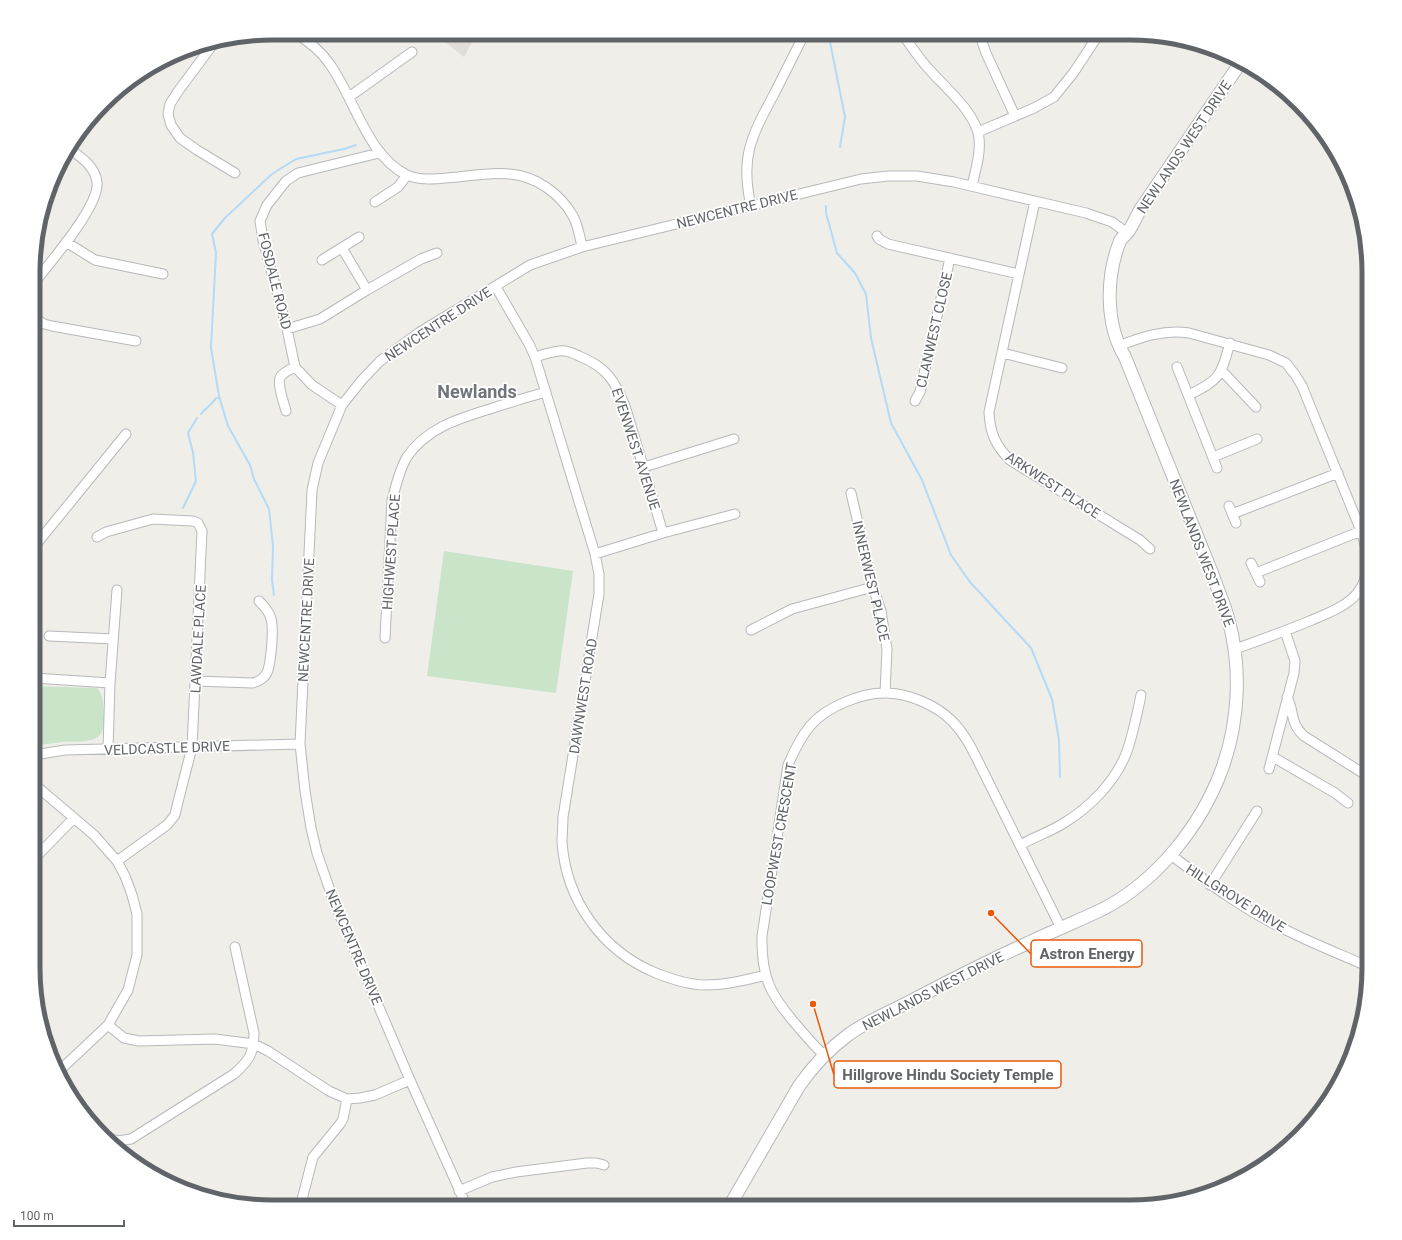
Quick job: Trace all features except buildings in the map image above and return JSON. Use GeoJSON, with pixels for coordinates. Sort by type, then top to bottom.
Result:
{"type":"FeatureCollection","features":[{"type":"Feature","properties":{"kind":"street"},"geometry":{"type":"LineString","coordinates":[[306,40],[324,56],[336,74],[379,153],[400,171],[407,175],[429,180],[494,174],[510,174],[528,177],[548,188],[565,204],[573,217],[580,235],[582,247]]}},
{"type":"Feature","properties":{"kind":"street"},"geometry":{"type":"LineString","coordinates":[[751,206],[746,175],[747,155],[752,136],[801,40]]}},
{"type":"Feature","properties":{"kind":"street"},"geometry":{"type":"LineString","coordinates":[[907,40],[928,68],[970,116],[978,132],[980,149],[972,186]]}},
{"type":"Feature","properties":{"kind":"street"},"geometry":{"type":"LineString","coordinates":[[981,40],[1015,116]]}},
{"type":"Feature","properties":{"kind":"street"},"geometry":{"type":"LineString","coordinates":[[978,132],[1045,103],[1054,97],[1074,72],[1096,40]]}},
{"type":"Feature","properties":{"kind":"street"},"geometry":{"type":"LineString","coordinates":[[210,49],[170,104],[168,114],[171,125],[180,138],[197,150],[235,172]]}},
{"type":"Feature","properties":{"kind":"street"},"geometry":{"type":"LineString","coordinates":[[349,97],[412,52]]}},
{"type":"Feature","properties":{"kind":"street","name":"NEWLANDS WEST DRIVE"},"geometry":{"type":"LineString","coordinates":[[733,1200],[795,1092],[811,1069],[824,1055],[849,1034],[873,1020],[1012,950],[1104,908],[1123,896],[1139,885],[1171,855],[1202,812],[1212,793],[1229,747],[1235,712],[1235,649],[1224,603],[1125,357],[1121,345],[1116,301],[1118,278],[1127,233],[1140,210],[1238,67]]}},
{"type":"Feature","properties":{"kind":"street"},"geometry":{"type":"LineString","coordinates":[[40,276],[90,209],[97,191],[97,182],[90,166],[85,160],[74,152]]}},
{"type":"Feature","properties":{"kind":"street","name":"FOSDALE ROAD"},"geometry":{"type":"LineString","coordinates":[[295,367],[287,329],[263,240],[260,221],[267,205],[286,181],[298,173],[379,153]]}},
{"type":"Feature","properties":{"kind":"street"},"geometry":{"type":"LineString","coordinates":[[375,202],[398,187],[407,175]]}},
{"type":"Feature","properties":{"kind":"street","name":"NEWCENTRE DRIVE"},"geometry":{"type":"LineString","coordinates":[[464,1200],[410,1080],[325,879],[317,853],[305,791],[300,744],[312,490],[318,463],[342,405],[362,380],[380,361],[420,332],[530,265],[582,247],[873,177],[917,176],[954,182],[1092,215],[1112,222],[1127,233]]}},
{"type":"Feature","properties":{"kind":"street","name":"ARKWEST PLACE"},"geometry":{"type":"LineString","coordinates":[[1035,201],[989,412],[992,433],[995,442],[1010,460],[1140,540],[1150,549]]}},
{"type":"Feature","properties":{"kind":"street"},"geometry":{"type":"LineString","coordinates":[[877,236],[879,239],[888,244],[1019,274]]}},
{"type":"Feature","properties":{"kind":"street"},"geometry":{"type":"LineString","coordinates":[[322,260],[359,237]]}},
{"type":"Feature","properties":{"kind":"street"},"geometry":{"type":"LineString","coordinates":[[66,242],[95,260],[163,274]]}},
{"type":"Feature","properties":{"kind":"street"},"geometry":{"type":"LineString","coordinates":[[342,248],[367,290]]}},
{"type":"Feature","properties":{"kind":"street"},"geometry":{"type":"LineString","coordinates":[[287,329],[320,319],[421,259],[437,253]]}},
{"type":"Feature","properties":{"kind":"street","name":"CLANWEST CLOSE"},"geometry":{"type":"LineString","coordinates":[[915,401],[920,392],[950,258]]}},
{"type":"Feature","properties":{"kind":"street","name":"DAWNWEST ROAD"},"geometry":{"type":"LineString","coordinates":[[496,286],[535,357],[595,554],[599,574],[599,594],[563,817],[562,842],[567,868],[574,892],[585,914],[603,938],[620,953],[644,968],[674,980],[705,985],[735,983],[766,975]]}},
{"type":"Feature","properties":{"kind":"street"},"geometry":{"type":"LineString","coordinates":[[40,321],[52,326],[136,341]]}},
{"type":"Feature","properties":{"kind":"street"},"geometry":{"type":"LineString","coordinates":[[1121,345],[1157,334],[1177,331],[1269,355],[1286,363],[1292,369],[1302,386],[1362,534]]}},
{"type":"Feature","properties":{"kind":"street"},"geometry":{"type":"LineString","coordinates":[[1189,396],[1215,380],[1222,371],[1230,344]]}},
{"type":"Feature","properties":{"kind":"street","name":"EVENWEST AVENUE"},"geometry":{"type":"LineString","coordinates":[[535,357],[560,351],[569,352],[594,363],[607,374],[619,391],[644,467],[663,533]]}},
{"type":"Feature","properties":{"kind":"street"},"geometry":{"type":"LineString","coordinates":[[1003,353],[1062,368]]}},
{"type":"Feature","properties":{"kind":"street"},"geometry":{"type":"LineString","coordinates":[[286,411],[279,383],[280,378],[283,374],[295,367],[312,385],[342,405]]}},
{"type":"Feature","properties":{"kind":"street"},"geometry":{"type":"LineString","coordinates":[[1177,367],[1217,468]]}},
{"type":"Feature","properties":{"kind":"street"},"geometry":{"type":"LineString","coordinates":[[1222,371],[1256,407]]}},
{"type":"Feature","properties":{"kind":"street","name":"HIGHWEST PLACE"},"geometry":{"type":"LineString","coordinates":[[386,638],[392,500],[398,479],[407,457],[420,442],[434,430],[456,419],[546,392]]}},
{"type":"Feature","properties":{"kind":"street"},"geometry":{"type":"LineString","coordinates":[[40,540],[126,434]]}},
{"type":"Feature","properties":{"kind":"street"},"geometry":{"type":"LineString","coordinates":[[644,467],[734,439]]}},
{"type":"Feature","properties":{"kind":"street"},"geometry":{"type":"LineString","coordinates":[[1213,457],[1257,439]]}},
{"type":"Feature","properties":{"kind":"street"},"geometry":{"type":"LineString","coordinates":[[1232,514],[1338,473]]}},
{"type":"Feature","properties":{"kind":"street","name":"INNERWEST PLACE"},"geometry":{"type":"LineString","coordinates":[[851,493],[880,611],[887,649],[885,693]]}},
{"type":"Feature","properties":{"kind":"street"},"geometry":{"type":"LineString","coordinates":[[595,554],[663,533],[735,514]]}},
{"type":"Feature","properties":{"kind":"street","name":"LAWDALE PLACE"},"geometry":{"type":"LineString","coordinates":[[97,537],[106,532],[157,518],[193,521],[198,523],[202,531],[192,747],[175,815],[167,825],[117,861]]}},
{"type":"Feature","properties":{"kind":"street"},"geometry":{"type":"LineString","coordinates":[[1252,563],[1258,578],[1361,530]]}},
{"type":"Feature","properties":{"kind":"street"},"geometry":{"type":"LineString","coordinates":[[1235,649],[1285,631],[1336,609],[1350,600],[1358,592],[1362,584]]}},
{"type":"Feature","properties":{"kind":"street"},"geometry":{"type":"LineString","coordinates":[[750,630],[792,609],[873,586]]}},
{"type":"Feature","properties":{"kind":"street"},"geometry":{"type":"LineString","coordinates":[[108,750],[110,683],[117,590]]}},
{"type":"Feature","properties":{"kind":"street"},"geometry":{"type":"LineString","coordinates":[[196,681],[252,683],[261,680],[268,671],[272,630],[271,618],[259,601]]}},
{"type":"Feature","properties":{"kind":"street"},"geometry":{"type":"LineString","coordinates":[[1269,769],[1294,673],[1295,662],[1285,631]]}},
{"type":"Feature","properties":{"kind":"street"},"geometry":{"type":"LineString","coordinates":[[49,636],[113,639]]}},
{"type":"Feature","properties":{"kind":"street"},"geometry":{"type":"LineString","coordinates":[[40,678],[110,683]]}},
{"type":"Feature","properties":{"kind":"street","name":"LOOPWEST CRESCENT"},"geometry":{"type":"LineString","coordinates":[[824,1055],[783,1009],[771,991],[766,975],[762,950],[764,922],[788,766],[798,741],[811,725],[825,713],[840,704],[861,697],[885,693],[903,695],[923,702],[942,713],[952,721],[969,742],[1061,928]]}},
{"type":"Feature","properties":{"kind":"street"},"geometry":{"type":"LineString","coordinates":[[1020,845],[1063,824],[1085,809],[1110,782],[1125,755],[1134,729],[1141,695]]}},
{"type":"Feature","properties":{"kind":"street"},"geometry":{"type":"LineString","coordinates":[[1287,697],[1294,724],[1304,736],[1362,773]]}},
{"type":"Feature","properties":{"kind":"street","name":"VELDCASTLE DRIVE"},"geometry":{"type":"LineString","coordinates":[[40,754],[65,750],[300,744]]}},
{"type":"Feature","properties":{"kind":"street"},"geometry":{"type":"LineString","coordinates":[[1273,757],[1348,802]]}},
{"type":"Feature","properties":{"kind":"street"},"geometry":{"type":"LineString","coordinates":[[40,789],[94,835],[117,861],[125,876],[137,914],[137,956],[128,990],[108,1025],[63,1068]]}},
{"type":"Feature","properties":{"kind":"street"},"geometry":{"type":"LineString","coordinates":[[1210,885],[1257,811]]}},
{"type":"Feature","properties":{"kind":"street"},"geometry":{"type":"LineString","coordinates":[[40,854],[74,818]]}},
{"type":"Feature","properties":{"kind":"street","name":"HILLGROVE DRIVE"},"geometry":{"type":"LineString","coordinates":[[1171,855],[1210,885],[1248,909],[1288,931],[1362,964]]}},
{"type":"Feature","properties":{"kind":"street"},"geometry":{"type":"LineString","coordinates":[[118,1141],[131,1139],[234,1074],[246,1063],[254,1044],[254,1032],[235,947]]}},
{"type":"Feature","properties":{"kind":"street"},"geometry":{"type":"LineString","coordinates":[[108,1025],[124,1038],[139,1041],[215,1039],[254,1044],[268,1051],[329,1091],[347,1099],[375,1095],[410,1080]]}},
{"type":"Feature","properties":{"kind":"street"},"geometry":{"type":"LineString","coordinates":[[302,1200],[313,1157],[343,1119],[347,1099]]}},
{"type":"Feature","properties":{"kind":"street"},"geometry":{"type":"LineString","coordinates":[[459,1191],[492,1177],[516,1172],[587,1162],[604,1165]]}},
{"type":"Feature","properties":{"kind":"shaded area"},"geometry":{"type":"Polygon","coordinates":[[[443,40],[473,40],[464,57],[443,40]]]}},
{"type":"Feature","properties":{"kind":"green space"},"geometry":{"type":"Polygon","coordinates":[[[444,551],[573,571],[556,693],[427,676],[444,551]]]}},
{"type":"Feature","properties":{"kind":"green space"},"geometry":{"type":"Polygon","coordinates":[[[40,686],[97,688],[102,697],[104,714],[103,727],[100,735],[90,740],[40,745],[40,686]]]}},
{"type":"Feature","properties":{"kind":"waterway"},"geometry":{"type":"LineString","coordinates":[[830,40],[845,117],[840,147]]}},
{"type":"Feature","properties":{"kind":"waterway"},"geometry":{"type":"LineString","coordinates":[[274,595],[272,580],[273,546],[269,509],[254,479],[250,465],[228,426],[219,396],[211,348],[216,253],[212,234],[225,218],[272,174],[296,159],[356,145]]}},
{"type":"Feature","properties":{"kind":"waterway"},"geometry":{"type":"LineString","coordinates":[[826,206],[826,213],[837,253],[855,273],[866,294],[871,338],[891,423],[922,480],[951,555],[970,582],[1031,648],[1052,699],[1059,740],[1060,777]]}},
{"type":"Feature","properties":{"kind":"waterway"},"geometry":{"type":"LineString","coordinates":[[201,414],[216,398],[220,398]]}},
{"type":"Feature","properties":{"kind":"waterway"},"geometry":{"type":"LineString","coordinates":[[183,508],[196,481],[193,453],[188,433],[197,418]]}},
{"type":"Feature","properties":{"kind":"place","name":"Astron Energy"},"geometry":{"type":"Point","coordinates":[991,913]}},
{"type":"Feature","properties":{"kind":"place","name":"Hillgrove Hindu Society Temple"},"geometry":{"type":"Point","coordinates":[813,1004]}},
{"type":"Feature","properties":{"kind":"district","name":"Newlands"},"geometry":{"type":"Point","coordinates":[477,392]}}]}
